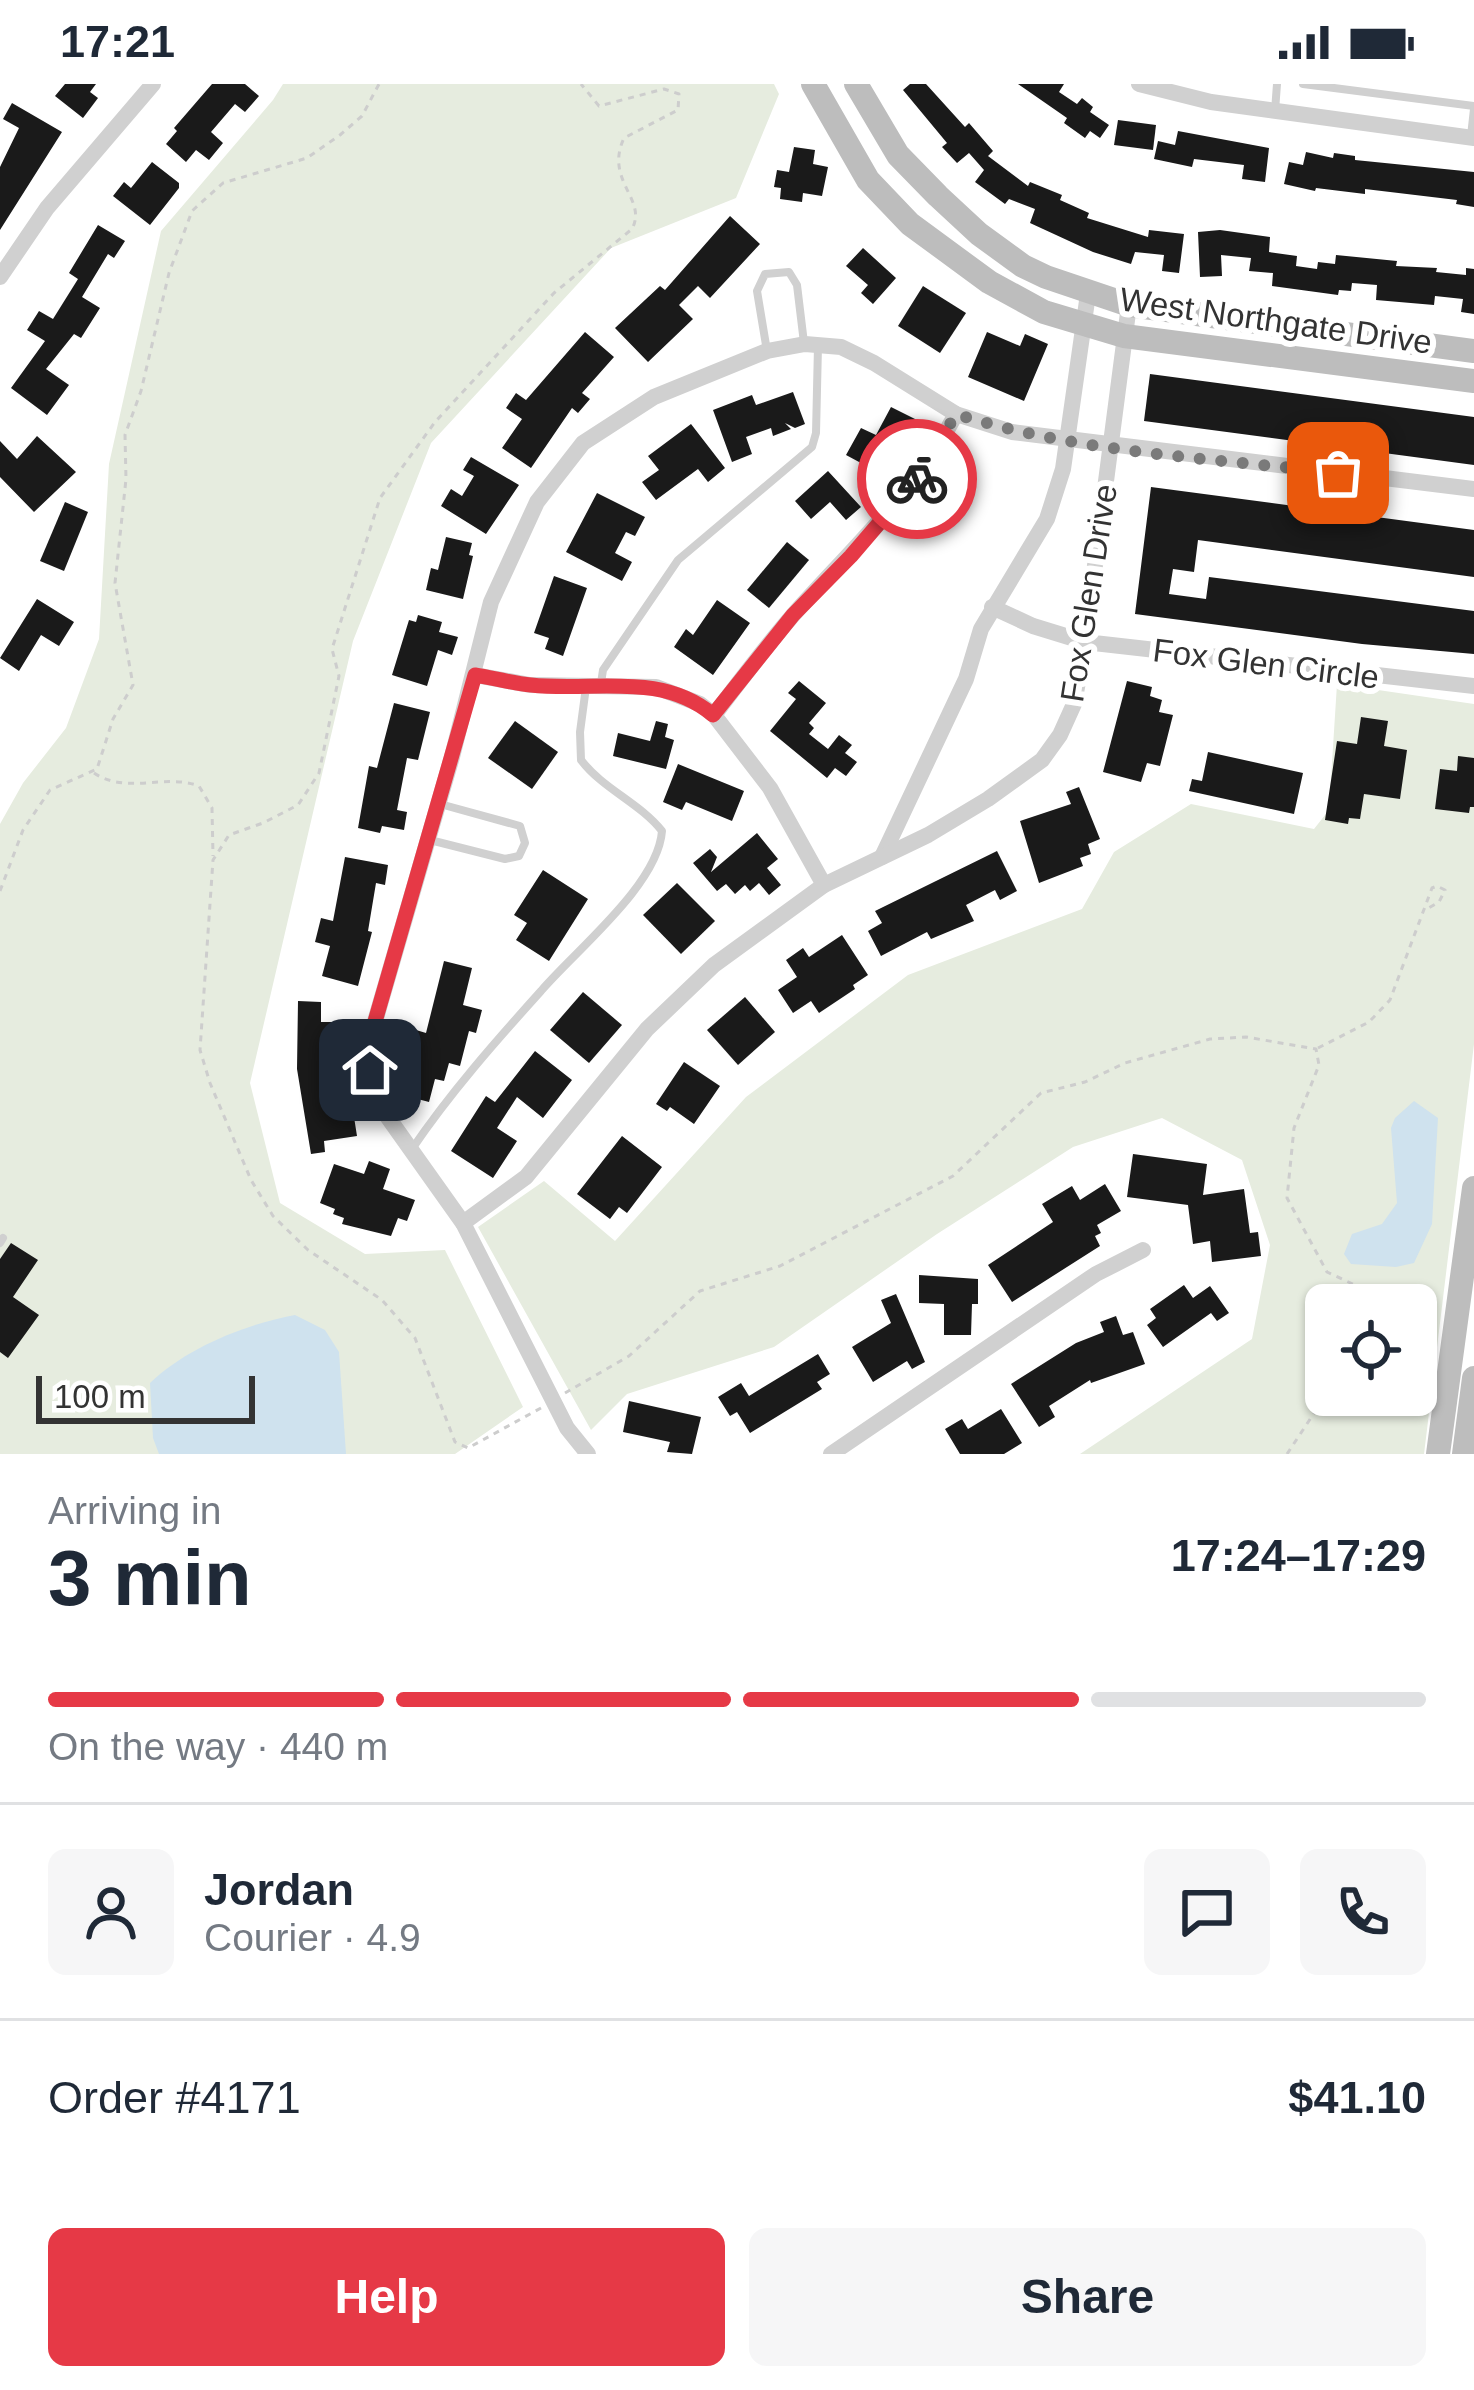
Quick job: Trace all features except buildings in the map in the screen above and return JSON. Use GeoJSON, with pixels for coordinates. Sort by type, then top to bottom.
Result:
{"type":"FeatureCollection","features":[{"type":"Feature","properties":{"kind":"main road","name":"West Northgate Drive"},"geometry":{"type":"LineString","coordinates":[[813,84],[868,180],[910,224],[1000,289],[1044,312],[1124,336],[1474,380]]}},
{"type":"Feature","properties":{"kind":"main road","name":"West Northgate Drive"},"geometry":{"type":"LineString","coordinates":[[856,84],[898,154],[979,234],[1023,266],[1088,294],[1129,305],[1474,351]]}},
{"type":"Feature","properties":{"kind":"main road"},"geometry":{"type":"LineString","coordinates":[[1450,1454],[1474,1188]]}},
{"type":"Feature","properties":{"kind":"main road"},"geometry":{"type":"LineString","coordinates":[[1450,1454],[1474,1378]]}},
{"type":"Feature","properties":{"kind":"street"},"geometry":{"type":"LineString","coordinates":[[0,277],[47,208],[153,84]]}},
{"type":"Feature","properties":{"kind":"street"},"geometry":{"type":"LineString","coordinates":[[1139,84],[1163,93],[1274,111],[1472,137]]}},
{"type":"Feature","properties":{"kind":"street","name":"Fox Glen Drive"},"geometry":{"type":"LineString","coordinates":[[882,857],[966,679],[980,629],[1047,519],[1068,441],[1088,294]]}},
{"type":"Feature","properties":{"kind":"street","name":"Fox Glen Drive"},"geometry":{"type":"LineString","coordinates":[[463,1223],[526,1177],[647,1029],[770,921],[824,885],[958,817],[1042,760],[1074,704],[1129,305]]}},
{"type":"Feature","properties":{"kind":"street"},"geometry":{"type":"LineString","coordinates":[[588,1454],[567,1428],[463,1223],[382,1109],[370,1070],[370,1050],[475,675],[484,625],[537,502],[584,443],[654,397],[767,351],[811,344],[841,347],[874,362],[956,414],[1012,432],[1474,489]]}},
{"type":"Feature","properties":{"kind":"street"},"geometry":{"type":"LineString","coordinates":[[713,715],[793,615],[904,497],[956,414]]}},
{"type":"Feature","properties":{"kind":"street","name":"Fox Glen Circle"},"geometry":{"type":"LineString","coordinates":[[992,607],[1085,642],[1474,686]]}},
{"type":"Feature","properties":{"kind":"street"},"geometry":{"type":"LineString","coordinates":[[475,675],[530,685],[656,687],[700,704],[770,788],[824,885]]}},
{"type":"Feature","properties":{"kind":"street"},"geometry":{"type":"LineString","coordinates":[[831,1454],[1096,1274],[1143,1250]]}},
{"type":"Feature","properties":{"kind":"lane"},"geometry":{"type":"LineString","coordinates":[[1274,111],[1277,84]]}},
{"type":"Feature","properties":{"kind":"lane"},"geometry":{"type":"LineString","coordinates":[[1303,84],[1474,108],[1472,137]]}},
{"type":"Feature","properties":{"kind":"lane"},"geometry":{"type":"LineString","coordinates":[[411,1150],[660,852],[662,831],[653,820],[600,781],[581,760],[580,732],[603,670],[678,560],[812,447],[816,433],[811,344],[797,285],[789,272],[765,274],[758,291],[767,351]]}},
{"type":"Feature","properties":{"kind":"lane"},"geometry":{"type":"LineString","coordinates":[[428,840],[506,859],[518,856],[525,843],[520,826],[439,803]]}},
{"type":"Feature","properties":{"kind":"path"},"geometry":{"type":"LineString","coordinates":[[93,772],[113,718],[133,685],[115,583],[126,479],[125,436],[137,406],[169,273],[192,211],[223,183],[307,158],[362,116],[379,84]]}},
{"type":"Feature","properties":{"kind":"path"},"geometry":{"type":"LineString","coordinates":[[214,860],[229,835],[298,805],[319,773],[339,676],[332,649],[380,498],[435,422],[554,293],[638,220],[619,176],[620,144],[678,110],[679,94],[664,89],[599,106],[580,84]]}},
{"type":"Feature","properties":{"kind":"path"},"geometry":{"type":"LineString","coordinates":[[0,891],[23,830],[50,790],[93,772],[118,783],[175,781],[200,786],[212,808],[214,860],[200,1050],[210,1083],[261,1199],[308,1250],[382,1300],[406,1326],[460,1447],[478,1444],[629,1356],[700,1291],[780,1265],[953,1176],[1041,1093],[1210,1039],[1246,1037],[1316,1049],[1351,1034],[1381,1014],[1425,910]]}},
{"type":"Feature","properties":{"kind":"path"},"geometry":{"type":"LineString","coordinates":[[1316,1049],[1319,1065],[1294,1128],[1287,1198],[1327,1272],[1353,1284]]}},
{"type":"Feature","properties":{"kind":"path"},"geometry":{"type":"LineString","coordinates":[[1287,1454],[1312,1416]]}},
{"type":"Feature","properties":{"kind":"shaded area"},"geometry":{"type":"Polygon","coordinates":[[[283,84],[774,84],[779,94],[736,198],[611,248],[431,443],[353,641],[250,1083],[280,1203],[365,1254],[445,1250],[523,1407],[455,1454],[0,1454],[0,824],[23,783],[66,728],[99,639],[109,464],[161,231],[283,84]]]}},
{"type":"Feature","properties":{"kind":"shaded area"},"geometry":{"type":"Polygon","coordinates":[[[1337,684],[1474,704],[1474,1044],[1437,1347],[1437,1284],[1305,1284],[1305,1416],[1429,1416],[1424,1454],[1080,1454],[1252,1339],[1270,1245],[1242,1160],[1162,1118],[1073,1147],[774,1347],[627,1394],[591,1430],[478,1227],[544,1181],[615,1241],[746,1097],[908,975],[1082,909],[1114,852],[1191,804],[1314,829],[1329,810],[1337,684]]]}},
{"type":"Feature","properties":{"kind":"water"},"geometry":{"type":"Polygon","coordinates":[[[1414,1101],[1438,1118],[1432,1224],[1414,1263],[1396,1267],[1351,1264],[1344,1254],[1352,1234],[1382,1224],[1397,1203],[1391,1128],[1414,1101]]]}},
{"type":"Feature","properties":{"kind":"water"},"geometry":{"type":"Polygon","coordinates":[[[295,1315],[325,1330],[339,1352],[346,1454],[159,1454],[153,1438],[150,1383],[218,1339],[295,1315]]]}},
{"type":"Feature","properties":{"kind":"way so far"},"geometry":{"type":"LineString","coordinates":[[917,479],[956,414],[1012,432],[1068,441],[1338,473]]}},
{"type":"Feature","properties":{"kind":"route"},"geometry":{"type":"LineString","coordinates":[[370,1070],[374,1025],[475,675],[530,685],[656,687],[700,704],[713,715],[793,615],[917,479]]}}]}
